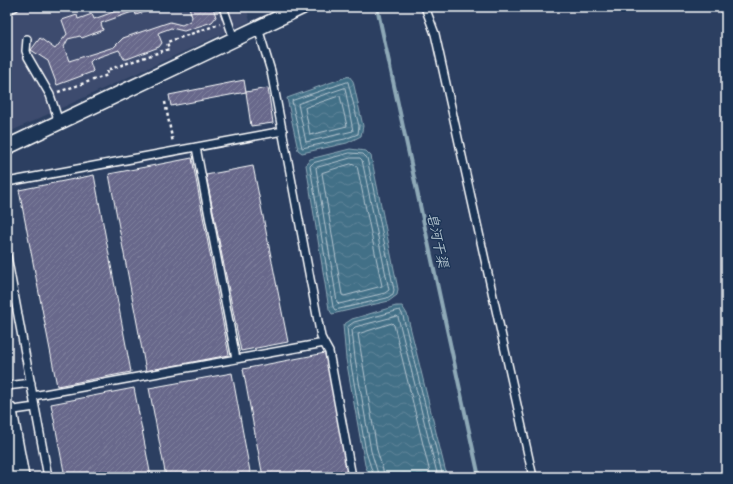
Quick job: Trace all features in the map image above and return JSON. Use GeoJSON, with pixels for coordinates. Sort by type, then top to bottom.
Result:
{"type":"FeatureCollection","features":[{"type":"Feature","properties":{"kind":"main road"},"geometry":{"type":"LineString","coordinates":[[7,411],[19,477]]}},
{"type":"Feature","properties":{"kind":"street"},"geometry":{"type":"LineString","coordinates":[[7,147],[302,7]]}},
{"type":"Feature","properties":{"kind":"lane"},"geometry":{"type":"LineString","coordinates":[[7,10],[15,7]]}},
{"type":"Feature","properties":{"kind":"lane"},"geometry":{"type":"LineString","coordinates":[[223,7],[234,39]]}},
{"type":"Feature","properties":{"kind":"lane"},"geometry":{"type":"LineString","coordinates":[[425,7],[436,42],[533,477]]}},
{"type":"Feature","properties":{"kind":"lane"},"geometry":{"type":"LineString","coordinates":[[258,28],[271,71],[321,337],[329,352],[352,477]]}},
{"type":"Feature","properties":{"kind":"lane"},"geometry":{"type":"LineString","coordinates":[[27,39],[26,51],[28,57],[50,96],[59,122]]}},
{"type":"Feature","properties":{"kind":"lane"},"geometry":{"type":"LineString","coordinates":[[7,182],[283,131]]}},
{"type":"Feature","properties":{"kind":"lane"},"geometry":{"type":"LineString","coordinates":[[196,147],[236,359]]}},
{"type":"Feature","properties":{"kind":"lane"},"geometry":{"type":"LineString","coordinates":[[7,256],[48,477]]}},
{"type":"Feature","properties":{"kind":"lane"},"geometry":{"type":"LineString","coordinates":[[33,396],[324,342]]}},
{"type":"Feature","properties":{"kind":"lane"},"geometry":{"type":"LineString","coordinates":[[7,386],[31,383]]}},
{"type":"Feature","properties":{"kind":"lane"},"geometry":{"type":"LineString","coordinates":[[7,411],[35,407]]}},
{"type":"Feature","properties":{"kind":"path"},"geometry":{"type":"LineString","coordinates":[[50,96],[108,75],[107,70],[169,49],[167,42],[228,22]]}},
{"type":"Feature","properties":{"kind":"path"},"geometry":{"type":"LineString","coordinates":[[165,102],[174,151]]}},
{"type":"Feature","properties":{"kind":"shaded area"},"geometry":{"type":"Polygon","coordinates":[[[7,7],[246,7],[250,21],[7,133],[7,7]]]}},
{"type":"Feature","properties":{"kind":"water"},"geometry":{"type":"Polygon","coordinates":[[[349,76],[353,81],[363,126],[361,136],[347,143],[302,153],[298,150],[287,98],[349,76]]]}},
{"type":"Feature","properties":{"kind":"water"},"geometry":{"type":"Polygon","coordinates":[[[350,149],[366,151],[371,156],[398,289],[397,295],[389,301],[332,314],[329,309],[306,165],[310,159],[350,149]]]}},
{"type":"Feature","properties":{"kind":"water"},"geometry":{"type":"Polygon","coordinates":[[[396,306],[402,306],[407,314],[447,477],[370,477],[365,465],[346,359],[343,325],[352,319],[396,306]]]}},
{"type":"Feature","properties":{"kind":"building"},"geometry":{"type":"Polygon","coordinates":[[[118,7],[158,7],[136,15],[135,11],[101,23],[103,30],[82,38],[80,36],[68,39],[64,47],[69,61],[114,47],[123,38],[170,22],[182,25],[190,21],[192,17],[189,7],[213,7],[216,17],[212,22],[184,31],[171,28],[160,32],[158,33],[162,43],[159,47],[127,59],[124,59],[119,50],[93,59],[90,62],[92,72],[57,85],[48,61],[31,50],[40,38],[55,49],[67,34],[62,20],[77,15],[78,19],[92,14],[94,19],[119,10],[118,7]]]}},
{"type":"Feature","properties":{"kind":"building"},"geometry":{"type":"Polygon","coordinates":[[[244,80],[246,92],[171,106],[169,95],[244,80]]]}},
{"type":"Feature","properties":{"kind":"building"},"geometry":{"type":"Polygon","coordinates":[[[268,88],[273,123],[251,126],[246,92],[268,88]]]}},
{"type":"Feature","properties":{"kind":"building"},"geometry":{"type":"Polygon","coordinates":[[[192,158],[229,355],[146,371],[109,174],[192,158]]]}},
{"type":"Feature","properties":{"kind":"building"},"geometry":{"type":"Polygon","coordinates":[[[253,166],[288,342],[241,351],[206,175],[253,166]]]}},
{"type":"Feature","properties":{"kind":"building"},"geometry":{"type":"Polygon","coordinates":[[[94,175],[131,372],[57,386],[19,190],[94,175]]]}},
{"type":"Feature","properties":{"kind":"building"},"geometry":{"type":"Polygon","coordinates":[[[325,353],[349,477],[263,477],[243,369],[325,353]]]}},
{"type":"Feature","properties":{"kind":"building"},"geometry":{"type":"Polygon","coordinates":[[[232,373],[251,477],[166,477],[149,388],[232,373]]]}},
{"type":"Feature","properties":{"kind":"building"},"geometry":{"type":"Polygon","coordinates":[[[134,388],[151,477],[65,477],[51,404],[134,388]]]}},
{"type":"Feature","properties":{"kind":"waterway","name":"皂河干渠"},"geometry":{"type":"LineString","coordinates":[[377,7],[479,477]]}}]}
